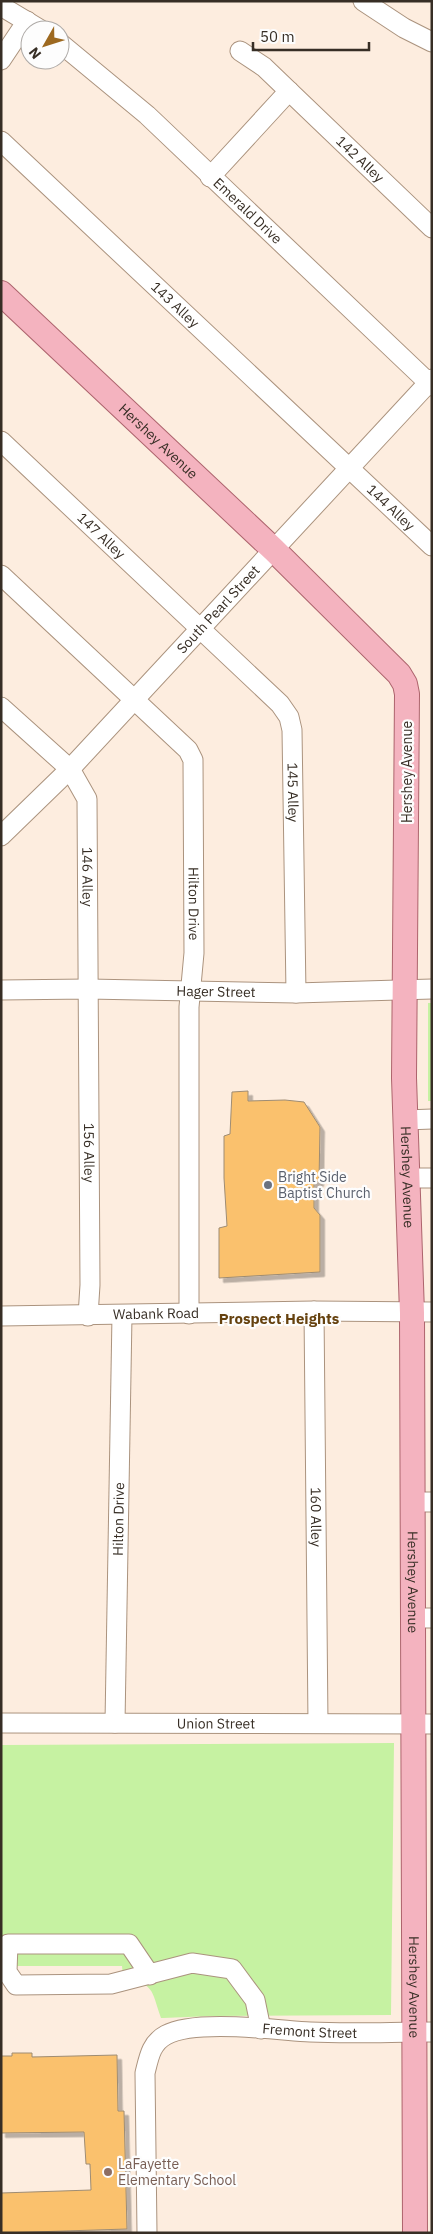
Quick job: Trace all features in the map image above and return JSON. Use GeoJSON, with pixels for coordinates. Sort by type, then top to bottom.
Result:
{"type":"FeatureCollection","features":[{"type":"Feature","properties":{"kind":"main road","name":"Hershey Avenue"},"geometry":{"type":"LineString","coordinates":[[1,293],[274,550],[399,674],[406,684],[408,694],[405,990],[407,1178],[422,1312],[423,2032],[415,2233]]}},
{"type":"Feature","properties":{"kind":"street"},"geometry":{"type":"LineString","coordinates":[[362,1],[404,28],[432,42]]}},
{"type":"Feature","properties":{"kind":"street"},"geometry":{"type":"LineString","coordinates":[[1,6],[24,20]]}},
{"type":"Feature","properties":{"kind":"street"},"geometry":{"type":"LineString","coordinates":[[1,60],[20,40]]}},
{"type":"Feature","properties":{"kind":"street","name":"142 Alley"},"geometry":{"type":"LineString","coordinates":[[240,50],[264,67],[432,228]]}},
{"type":"Feature","properties":{"kind":"street","name":"Emerald Drive"},"geometry":{"type":"LineString","coordinates":[[70,51],[117,88],[430,382]]}},
{"type":"Feature","properties":{"kind":"street"},"geometry":{"type":"LineString","coordinates":[[210,177],[289,91]]}},
{"type":"Feature","properties":{"kind":"street","name":"143 Alley"},"geometry":{"type":"LineString","coordinates":[[1,141],[248,375],[350,468]]}},
{"type":"Feature","properties":{"kind":"street","name":"South Pearl Street"},"geometry":{"type":"LineString","coordinates":[[1,836],[70,769],[430,382]]}},
{"type":"Feature","properties":{"kind":"street","name":"147 Alley"},"geometry":{"type":"LineString","coordinates":[[1,441],[126,560],[202,629]]}},
{"type":"Feature","properties":{"kind":"street","name":"144 Alley"},"geometry":{"type":"LineString","coordinates":[[350,468],[432,546]]}},
{"type":"Feature","properties":{"kind":"street","name":"Hilton Drive"},"geometry":{"type":"LineString","coordinates":[[1,575],[188,750],[193,760],[194,953],[189,1007],[189,1314]]}},
{"type":"Feature","properties":{"kind":"street","name":"145 Alley"},"geometry":{"type":"LineString","coordinates":[[202,629],[280,704],[289,717],[292,730],[296,993]]}},
{"type":"Feature","properties":{"kind":"street","name":"146 Alley"},"geometry":{"type":"LineString","coordinates":[[1,707],[70,769],[87,799],[88,989]]}},
{"type":"Feature","properties":{"kind":"street","name":"156 Alley"},"geometry":{"type":"LineString","coordinates":[[88,989],[90,1285],[88,1316]]}},
{"type":"Feature","properties":{"kind":"street","name":"Hager Street"},"geometry":{"type":"LineString","coordinates":[[1,990],[190,990],[296,993],[432,989]]}},
{"type":"Feature","properties":{"kind":"street"},"geometry":{"type":"LineString","coordinates":[[406,1120],[432,1120]]}},
{"type":"Feature","properties":{"kind":"street"},"geometry":{"type":"LineString","coordinates":[[407,1178],[432,1178]]}},
{"type":"Feature","properties":{"kind":"street","name":"Wabank Road"},"geometry":{"type":"LineString","coordinates":[[1,1316],[314,1311],[422,1312]]}},
{"type":"Feature","properties":{"kind":"street","name":"160 Alley"},"geometry":{"type":"LineString","coordinates":[[314,1311],[318,1723]]}},
{"type":"Feature","properties":{"kind":"street","name":"Hilton Drive"},"geometry":{"type":"LineString","coordinates":[[115,1723],[122,1315]]}},
{"type":"Feature","properties":{"kind":"street","name":"Union Street"},"geometry":{"type":"LineString","coordinates":[[1,1723],[423,1724]]}},
{"type":"Feature","properties":{"kind":"street"},"geometry":{"type":"LineString","coordinates":[[150,1975],[129,1944],[8,1944],[7,1972],[16,1985],[111,1984],[150,1975],[192,1963],[232,1969],[255,2000],[262,2029]]}},
{"type":"Feature","properties":{"kind":"street","name":"Fremont Street"},"geometry":{"type":"LineString","coordinates":[[147,2233],[145,2073],[150,2049],[166,2035],[188,2028],[310,2032],[423,2032]]}},
{"type":"Feature","properties":{"kind":"green space"},"geometry":{"type":"Polygon","coordinates":[[[428,1003],[432,1003],[432,1101],[428,1101],[428,1003]]]}},
{"type":"Feature","properties":{"kind":"green space"},"geometry":{"type":"Polygon","coordinates":[[[394,1743],[391,2015],[161,2018],[150,1990],[141,1983],[123,1977],[122,1966],[1,1966],[1,1745],[394,1743]]]}},
{"type":"Feature","properties":{"kind":"building","name":"Bright Side Baptist Church"},"geometry":{"type":"Polygon","coordinates":[[[248,1091],[248,1101],[285,1100],[304,1102],[320,1127],[319,1182],[314,1181],[314,1208],[320,1215],[320,1272],[219,1278],[219,1228],[227,1226],[224,1136],[230,1134],[232,1092],[248,1091]]]}},
{"type":"Feature","properties":{"kind":"building"},"geometry":{"type":"Polygon","coordinates":[[[12,2053],[32,2053],[32,2057],[117,2055],[118,2111],[124,2111],[127,2229],[1,2233],[1,2193],[91,2190],[90,2164],[86,2164],[84,2132],[1,2133],[1,2056],[12,2056],[12,2053]]]}},
{"type":"Feature","properties":{"kind":"place","name":"Bright Side Baptist Church"},"geometry":{"type":"Point","coordinates":[268,1185]}},
{"type":"Feature","properties":{"kind":"place","name":"LaFayette Elementary School"},"geometry":{"type":"Point","coordinates":[108,2172]}},
{"type":"Feature","properties":{"kind":"district","name":"Prospect Heights"},"geometry":{"type":"Point","coordinates":[279,1318]}}]}
